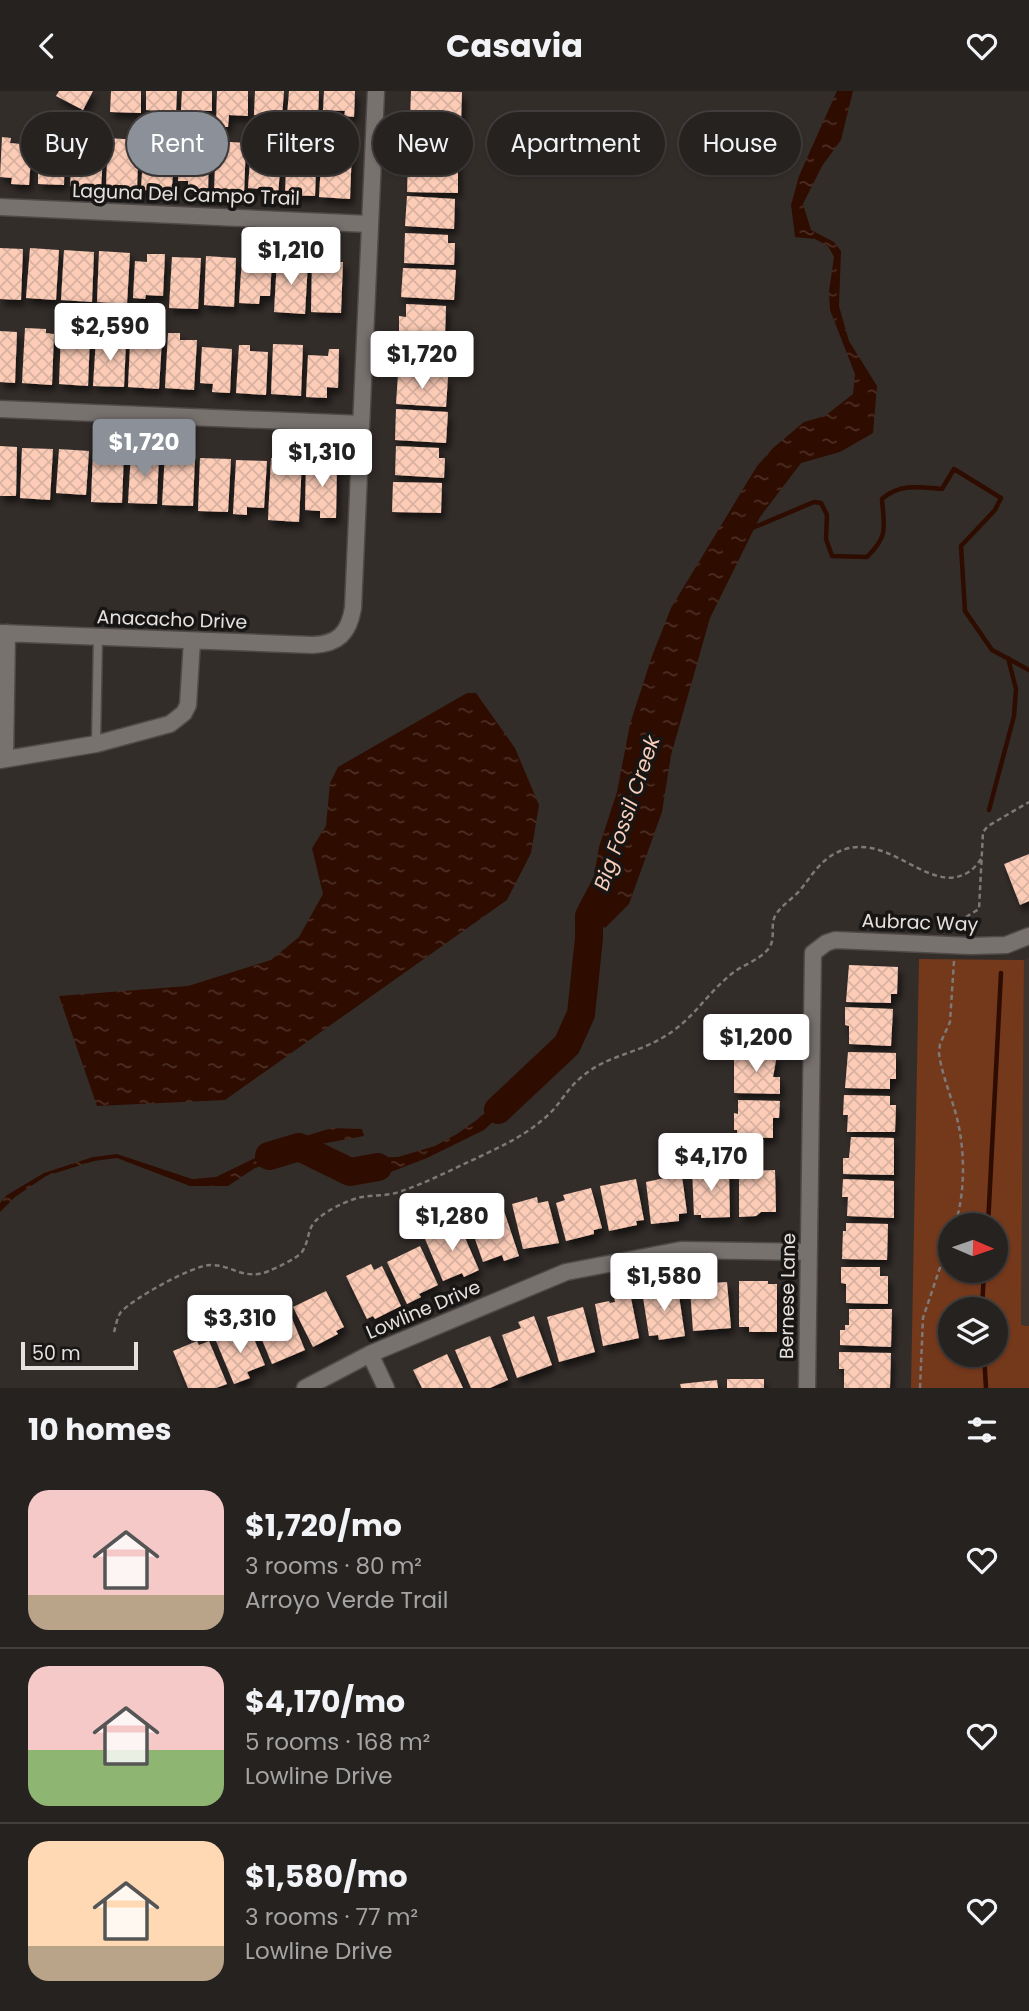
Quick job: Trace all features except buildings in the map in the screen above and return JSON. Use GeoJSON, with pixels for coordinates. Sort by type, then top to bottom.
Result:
{"type":"FeatureCollection","features":[{"type":"Feature","properties":{"kind":"street"},"geometry":{"type":"LineString","coordinates":[[0,409],[361,424],[376,91]]}},
{"type":"Feature","properties":{"kind":"street","name":"Laguna Del Campo Trail"},"geometry":{"type":"LineString","coordinates":[[0,207],[369,223]]}},
{"type":"Feature","properties":{"kind":"street","name":"Anacacho Drive"},"geometry":{"type":"LineString","coordinates":[[4,633],[313,645],[325,645],[341,637],[348,628],[353,608],[361,424]]}},
{"type":"Feature","properties":{"kind":"street"},"geometry":{"type":"LineString","coordinates":[[4,633],[3,760],[96,744],[170,724],[184,713],[188,705],[192,641]]}},
{"type":"Feature","properties":{"kind":"street","name":"Aubrac Way"},"geometry":{"type":"LineString","coordinates":[[813,953],[835,940],[971,946],[1006,945],[1029,936]]}},
{"type":"Feature","properties":{"kind":"street","name":"Bernese Lane"},"geometry":{"type":"LineString","coordinates":[[807,1388],[813,953]]}},
{"type":"Feature","properties":{"kind":"street","name":"Lowline Drive"},"geometry":{"type":"LineString","coordinates":[[305,1388],[370,1354],[566,1272],[681,1250],[809,1252]]}},
{"type":"Feature","properties":{"kind":"street"},"geometry":{"type":"LineString","coordinates":[[370,1354],[386,1388]]}},
{"type":"Feature","properties":{"kind":"lane"},"geometry":{"type":"LineString","coordinates":[[96,744],[98,637]]}},
{"type":"Feature","properties":{"kind":"path"},"geometry":{"type":"LineString","coordinates":[[958,935],[961,920],[979,909],[984,832],[988,826],[1029,802]]}},
{"type":"Feature","properties":{"kind":"path"},"geometry":{"type":"LineString","coordinates":[[114,1332],[119,1314],[129,1305],[189,1270],[208,1264],[222,1266],[237,1273],[269,1271],[303,1250],[309,1228],[315,1220],[329,1211],[360,1197],[400,1192],[516,1140],[550,1114],[564,1093],[583,1075],[619,1055],[659,1040],[671,1032],[694,1015],[731,974],[763,953],[772,943],[774,918],[780,909],[836,852],[851,848],[880,850],[943,878],[967,874],[982,858]]}},
{"type":"Feature","properties":{"kind":"path"},"geometry":{"type":"LineString","coordinates":[[955,957],[950,1022],[940,1044],[939,1054],[960,1132],[962,1174],[958,1213]]}},
{"type":"Feature","properties":{"kind":"path"},"geometry":{"type":"LineString","coordinates":[[920,1388],[923,1318],[938,1274]]}},
{"type":"Feature","properties":{"kind":"shaded area"},"geometry":{"type":"Polygon","coordinates":[[[1029,958],[1029,1326],[1021,1325],[1024,960],[1029,958]]]}},
{"type":"Feature","properties":{"kind":"shaded area"},"geometry":{"type":"Polygon","coordinates":[[[919,959],[1024,960],[1021,1325],[1029,1326],[1029,1388],[911,1388],[919,959]]]}},
{"type":"Feature","properties":{"kind":"water"},"geometry":{"type":"Polygon","coordinates":[[[837,91],[853,91],[841,140],[822,166],[803,204],[811,230],[834,242],[841,251],[839,306],[849,341],[877,386],[873,433],[840,452],[801,463],[760,517],[710,618],[671,755],[662,812],[629,904],[605,928],[597,923],[592,888],[599,847],[617,792],[630,724],[671,608],[757,466],[773,448],[804,422],[825,416],[853,394],[855,374],[830,310],[829,291],[834,257],[828,246],[815,239],[795,237],[791,205],[801,172],[837,91]]]}},
{"type":"Feature","properties":{"kind":"water"},"geometry":{"type":"Polygon","coordinates":[[[467,693],[476,693],[515,748],[539,805],[531,853],[507,900],[225,1100],[97,1106],[59,996],[188,986],[271,960],[299,937],[323,894],[312,848],[326,826],[330,783],[338,767],[467,693]]]}},
{"type":"Feature","properties":{"kind":"water"},"geometry":{"type":"Polygon","coordinates":[[[525,1083],[526,1091],[484,1130],[427,1158],[388,1173],[348,1180],[335,1172],[365,1158],[398,1157],[435,1146],[478,1119],[508,1089],[525,1083]]]}},
{"type":"Feature","properties":{"kind":"water"},"geometry":{"type":"Polygon","coordinates":[[[332,1128],[362,1129],[364,1136],[310,1146],[281,1160],[255,1168],[228,1186],[190,1186],[117,1158],[94,1161],[46,1176],[15,1197],[0,1212],[0,1203],[7,1195],[44,1173],[93,1157],[117,1154],[192,1179],[216,1177],[292,1140],[332,1128]]]}},
{"type":"Feature","properties":{"kind":"waterway"},"geometry":{"type":"LineString","coordinates":[[750,529],[814,502],[821,503],[827,515],[826,539],[832,556],[867,557],[879,543],[884,531],[882,499],[903,488],[942,489],[954,469],[1001,498],[995,510],[961,546],[965,611],[992,650],[1029,670]]}},
{"type":"Feature","properties":{"kind":"waterway"},"geometry":{"type":"LineString","coordinates":[[989,810],[1014,716],[1016,689],[1008,658]]}},
{"type":"Feature","properties":{"kind":"waterway","name":"Big Fossil Creek"},"geometry":{"type":"LineString","coordinates":[[498,1110],[567,1045],[581,1014],[589,916],[611,874]]}},
{"type":"Feature","properties":{"kind":"waterway"},"geometry":{"type":"LineString","coordinates":[[989,1213],[1001,973]]}},
{"type":"Feature","properties":{"kind":"waterway","name":"Big Fossil Creek"},"geometry":{"type":"LineString","coordinates":[[269,1156],[299,1147],[350,1172],[378,1167]]}},
{"type":"Feature","properties":{"kind":"waterway"},"geometry":{"type":"LineString","coordinates":[[983,1283],[983,1297]]}},
{"type":"Feature","properties":{"kind":"waterway"},"geometry":{"type":"LineString","coordinates":[[985,1367],[986,1388]]}}]}
